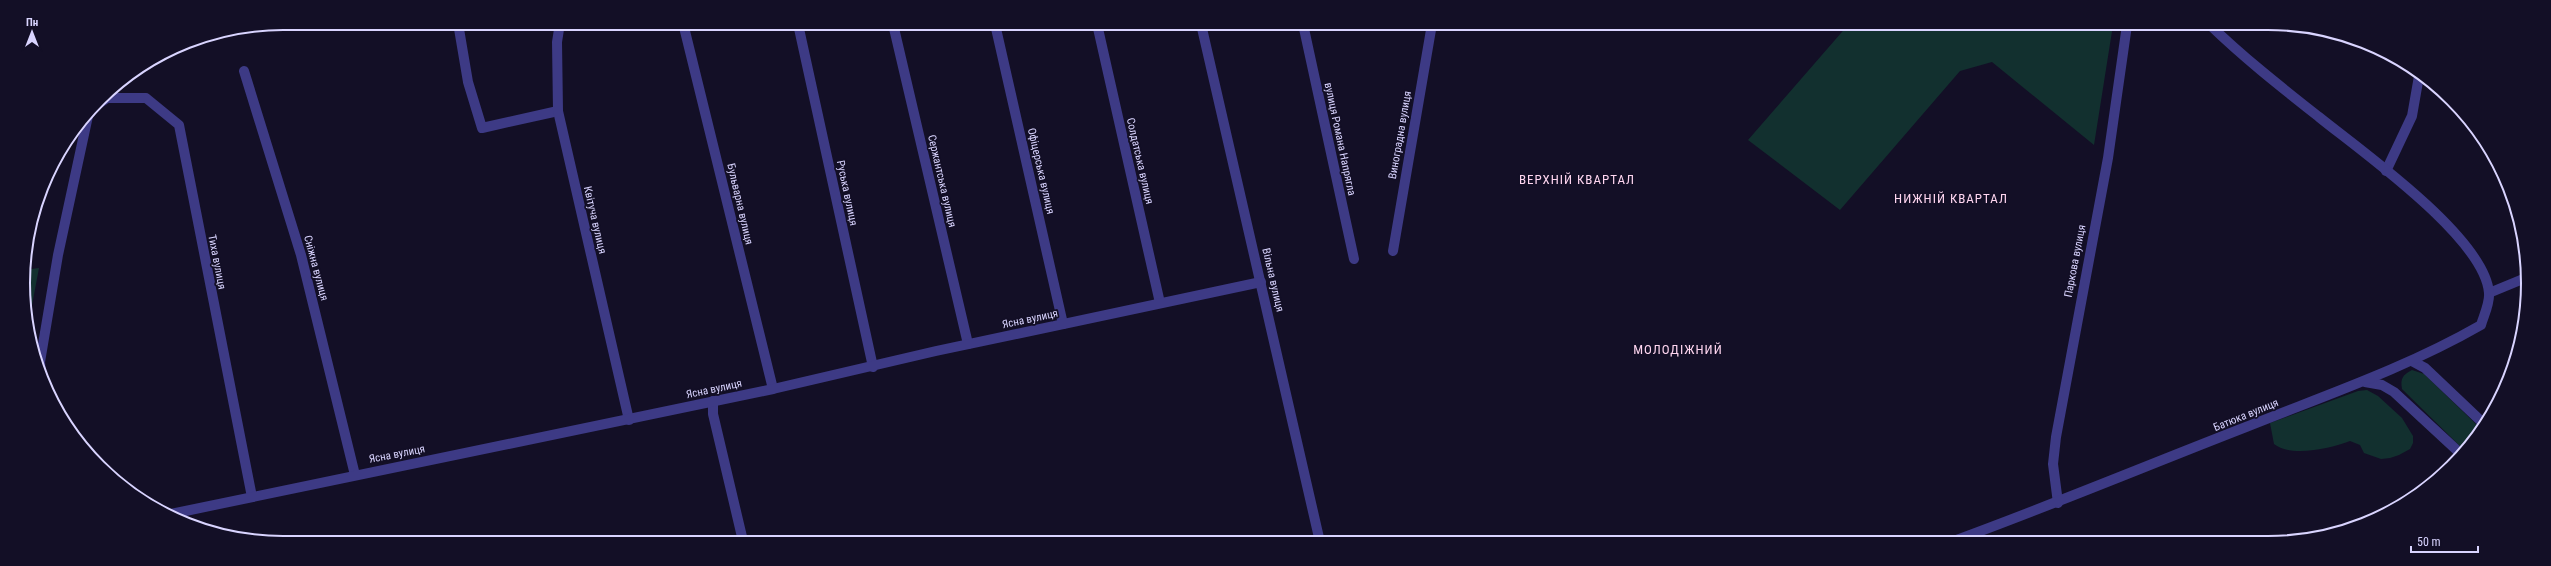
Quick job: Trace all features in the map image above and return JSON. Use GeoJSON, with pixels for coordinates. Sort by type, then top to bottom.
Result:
{"type":"FeatureCollection","features":[{"type":"Feature","properties":{"kind":"street"},"geometry":{"type":"LineString","coordinates":[[459,30],[468,82],[482,128],[558,111]]}},
{"type":"Feature","properties":{"kind":"street","name":"Квітуча вулиця"},"geometry":{"type":"LineString","coordinates":[[559,30],[557,42],[558,111],[629,420]]}},
{"type":"Feature","properties":{"kind":"street","name":"Бульварна вулиця"},"geometry":{"type":"LineString","coordinates":[[685,30],[773,389]]}},
{"type":"Feature","properties":{"kind":"street","name":"Руська вулиця"},"geometry":{"type":"LineString","coordinates":[[799,30],[873,367]]}},
{"type":"Feature","properties":{"kind":"street","name":"Сержантська вулиця"},"geometry":{"type":"LineString","coordinates":[[894,30],[968,344]]}},
{"type":"Feature","properties":{"kind":"street","name":"Офіцерська вулиця"},"geometry":{"type":"LineString","coordinates":[[996,30],[1063,324]]}},
{"type":"Feature","properties":{"kind":"street","name":"Солдатська вулиця"},"geometry":{"type":"LineString","coordinates":[[1098,30],[1160,303]]}},
{"type":"Feature","properties":{"kind":"street","name":"Вільна вулиця"},"geometry":{"type":"LineString","coordinates":[[1202,30],[1319,536]]}},
{"type":"Feature","properties":{"kind":"street","name":"вулиця Романа Напрягла"},"geometry":{"type":"LineString","coordinates":[[1304,30],[1354,259]]}},
{"type":"Feature","properties":{"kind":"street","name":"Виноградна вулиця"},"geometry":{"type":"LineString","coordinates":[[1393,250],[1431,30]]}},
{"type":"Feature","properties":{"kind":"street","name":"Паркова вулиця"},"geometry":{"type":"LineString","coordinates":[[2058,503],[2053,464],[2056,437],[2108,158],[2126,30]]}},
{"type":"Feature","properties":{"kind":"street"},"geometry":{"type":"LineString","coordinates":[[2215,30],[2247,60],[2386,171],[2416,193],[2446,224],[2471,254],[2485,278],[2489,293],[2521,280]]}},
{"type":"Feature","properties":{"kind":"street","name":"Сніжна вулиця"},"geometry":{"type":"LineString","coordinates":[[244,71],[301,255],[355,475]]}},
{"type":"Feature","properties":{"kind":"street"},"geometry":{"type":"LineString","coordinates":[[2386,171],[2412,116],[2418,79]]}},
{"type":"Feature","properties":{"kind":"street","name":"Тиха вулиця"},"geometry":{"type":"LineString","coordinates":[[111,98],[146,98],[179,125],[252,497]]}},
{"type":"Feature","properties":{"kind":"street"},"geometry":{"type":"LineString","coordinates":[[41,356],[58,255],[86,124]]}},
{"type":"Feature","properties":{"kind":"street","name":"Ясна вулиця"},"geometry":{"type":"LineString","coordinates":[[177,513],[629,420],[873,367],[968,344],[1261,282]]}},
{"type":"Feature","properties":{"kind":"street","name":"Батюка вулиця"},"geometry":{"type":"LineString","coordinates":[[1967,536],[2058,503],[2245,427],[2365,382],[2481,325],[2489,293]]}},
{"type":"Feature","properties":{"kind":"street"},"geometry":{"type":"LineString","coordinates":[[2412,360],[2425,368],[2480,420]]}},
{"type":"Feature","properties":{"kind":"street"},"geometry":{"type":"LineString","coordinates":[[2365,382],[2382,385],[2394,392],[2457,451]]}},
{"type":"Feature","properties":{"kind":"street"},"geometry":{"type":"LineString","coordinates":[[712,401],[713,414],[742,536]]}},
{"type":"Feature","properties":{"kind":"green space"},"geometry":{"type":"Polygon","coordinates":[[[1844,30],[2112,30],[2094,145],[1992,62],[1960,71],[1840,210],[1748,140],[1844,30]]]}},
{"type":"Feature","properties":{"kind":"green space"},"geometry":{"type":"Polygon","coordinates":[[[39,268],[32,308],[30,283],[31,269],[39,268]]]}},
{"type":"Feature","properties":{"kind":"green space"},"geometry":{"type":"Polygon","coordinates":[[[2412,370],[2424,374],[2477,425],[2461,447],[2402,389],[2401,382],[2406,374],[2412,370]]]}},
{"type":"Feature","properties":{"kind":"green space"},"geometry":{"type":"Polygon","coordinates":[[[2367,390],[2378,396],[2402,418],[2413,436],[2413,443],[2410,449],[2399,455],[2381,459],[2364,453],[2360,445],[2350,441],[2322,449],[2301,451],[2282,448],[2274,444],[2270,423],[2358,391],[2367,390]]]}},
{"type":"Feature","properties":{"kind":"district","name":"ВЕРХНІЙ КВАРТАЛ"},"geometry":{"type":"Point","coordinates":[1577,179]}},
{"type":"Feature","properties":{"kind":"district","name":"НИЖНІЙ КВАРТАЛ"},"geometry":{"type":"Point","coordinates":[1951,198]}},
{"type":"Feature","properties":{"kind":"district","name":"МОЛОДІЖНИЙ"},"geometry":{"type":"Point","coordinates":[1678,349]}}]}
